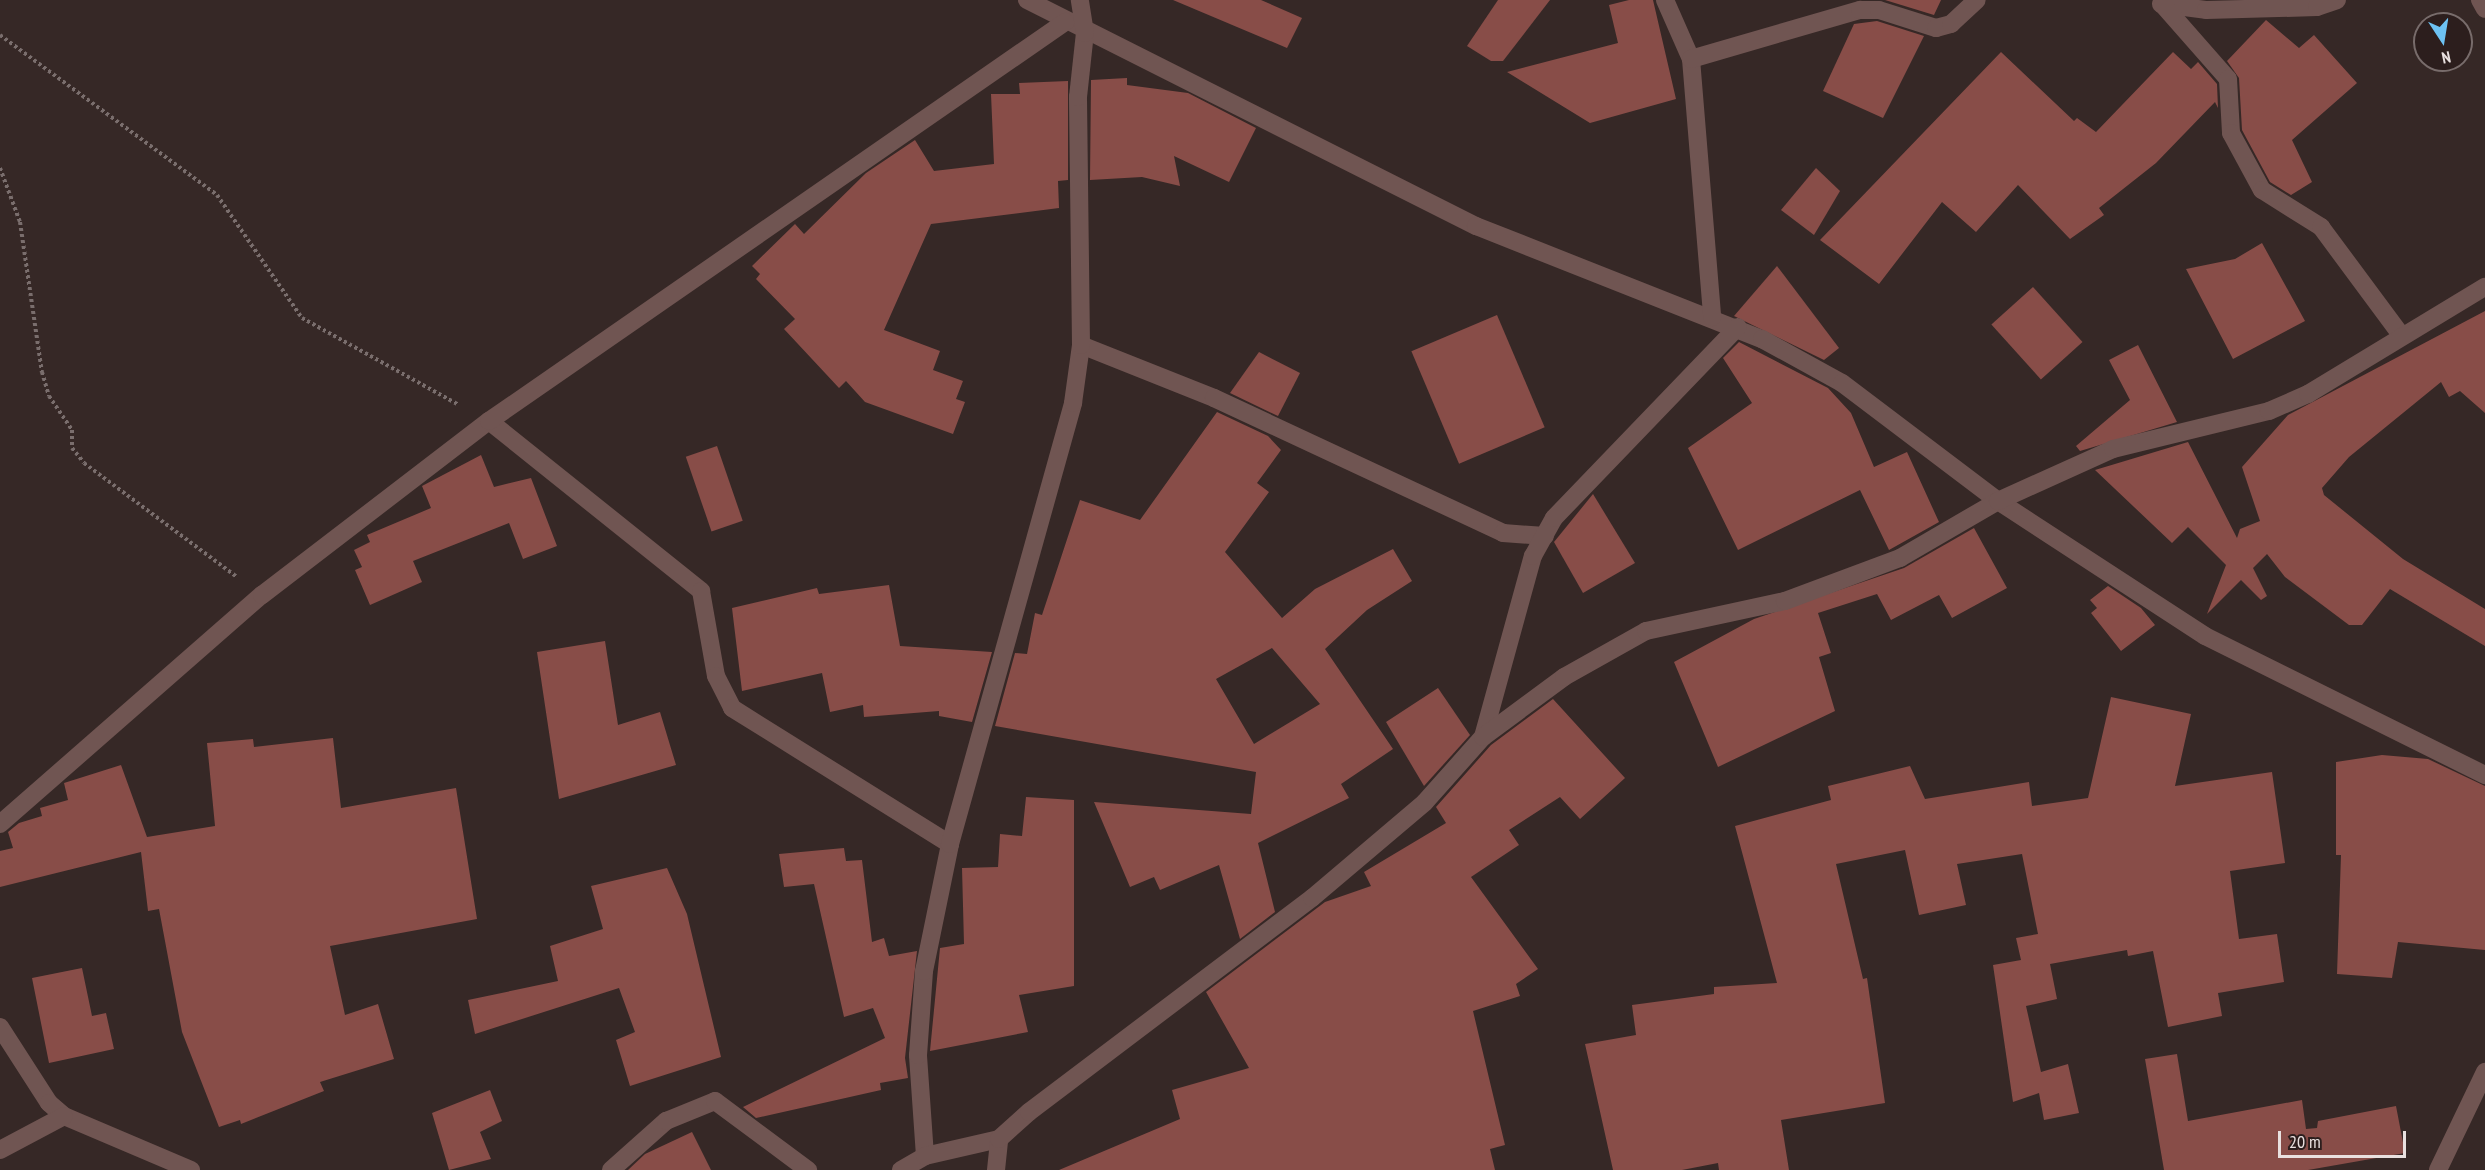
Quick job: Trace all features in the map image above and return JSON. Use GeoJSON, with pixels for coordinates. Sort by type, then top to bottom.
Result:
{"type":"FeatureCollection","features":[{"type":"Feature","properties":{"kind":"street"},"geometry":{"type":"LineString","coordinates":[[1027,0],[1085,33],[1476,225],[1738,327],[1842,383],[1998,501],[2205,636],[2485,775]]}},
{"type":"Feature","properties":{"kind":"street"},"geometry":{"type":"LineString","coordinates":[[925,1156],[918,1054],[924,971],[950,844],[1038,539],[1074,403],[1081,345],[1078,97],[1085,33],[1080,0]]}},
{"type":"Feature","properties":{"kind":"street"},"geometry":{"type":"LineString","coordinates":[[1665,0],[1692,59],[1712,317]]}},
{"type":"Feature","properties":{"kind":"street"},"geometry":{"type":"LineString","coordinates":[[1692,59],[1860,10],[1879,10],[1936,28],[1951,24],[1977,0]]}},
{"type":"Feature","properties":{"kind":"street"},"geometry":{"type":"LineString","coordinates":[[2158,2],[2206,10],[2317,6],[2337,0]]}},
{"type":"Feature","properties":{"kind":"street"},"geometry":{"type":"LineString","coordinates":[[2480,0],[2485,9]]}},
{"type":"Feature","properties":{"kind":"street"},"geometry":{"type":"LineString","coordinates":[[2158,2],[2228,79],[2231,133],[2262,190],[2321,227],[2401,335]]}},
{"type":"Feature","properties":{"kind":"street"},"geometry":{"type":"LineString","coordinates":[[0,824],[262,595],[489,421],[1065,22]]}},
{"type":"Feature","properties":{"kind":"street"},"geometry":{"type":"LineString","coordinates":[[901,1170],[925,1156],[999,1139],[1312,898],[1425,802],[1483,737],[1564,677],[1632,637],[1785,601],[1900,558],[1998,501],[2113,449],[2269,411],[2308,394],[2401,335],[2485,287]]}},
{"type":"Feature","properties":{"kind":"street"},"geometry":{"type":"LineString","coordinates":[[1483,737],[1533,556],[1545,536],[1595,471],[1738,327]]}},
{"type":"Feature","properties":{"kind":"street"},"geometry":{"type":"LineString","coordinates":[[1081,345],[1214,398],[1503,533],[1545,536]]}},
{"type":"Feature","properties":{"kind":"street"},"geometry":{"type":"LineString","coordinates":[[489,421],[701,591],[716,676],[732,708],[950,844]]}},
{"type":"Feature","properties":{"kind":"street"},"geometry":{"type":"LineString","coordinates":[[0,1027],[49,1103],[64,1116],[191,1170]]}},
{"type":"Feature","properties":{"kind":"street"},"geometry":{"type":"LineString","coordinates":[[2438,1170],[2485,1072]]}},
{"type":"Feature","properties":{"kind":"street"},"geometry":{"type":"LineString","coordinates":[[611,1170],[666,1121],[715,1101],[808,1170]]}},
{"type":"Feature","properties":{"kind":"street"},"geometry":{"type":"LineString","coordinates":[[0,1149],[64,1116]]}},
{"type":"Feature","properties":{"kind":"street"},"geometry":{"type":"LineString","coordinates":[[996,1170],[999,1139]]}},
{"type":"Feature","properties":{"kind":"path"},"geometry":{"type":"LineString","coordinates":[[0,34],[217,195],[310,325],[489,421]]}},
{"type":"Feature","properties":{"kind":"path"},"geometry":{"type":"LineString","coordinates":[[0,168],[20,222],[42,372],[49,396],[72,430],[72,448],[84,463],[262,595]]}},
{"type":"Feature","properties":{"kind":"building"},"geometry":{"type":"Polygon","coordinates":[[[1173,0],[1261,0],[1302,18],[1287,48],[1173,0]]]}},
{"type":"Feature","properties":{"kind":"building"},"geometry":{"type":"Polygon","coordinates":[[[1498,0],[1550,0],[1503,61],[1491,61],[1467,46],[1498,0]]]}},
{"type":"Feature","properties":{"kind":"building"},"geometry":{"type":"Polygon","coordinates":[[[1629,0],[1653,0],[1676,99],[1590,123],[1507,72],[1618,43],[1609,5],[1629,0]]]}},
{"type":"Feature","properties":{"kind":"building"},"geometry":{"type":"Polygon","coordinates":[[[1885,0],[1941,0],[1934,15],[1885,0]]]}},
{"type":"Feature","properties":{"kind":"building"},"geometry":{"type":"Polygon","coordinates":[[[2266,20],[2299,48],[2314,35],[2357,83],[2292,140],[2312,182],[2291,195],[2270,182],[2242,130],[2239,78],[2227,61],[2266,20]]]}},
{"type":"Feature","properties":{"kind":"building"},"geometry":{"type":"Polygon","coordinates":[[[1877,21],[1924,36],[1883,118],[1823,91],[1854,24],[1877,21]]]}},
{"type":"Feature","properties":{"kind":"building"},"geometry":{"type":"Polygon","coordinates":[[[2001,52],[2074,121],[2077,118],[2096,132],[2173,52],[2191,69],[2198,62],[2217,84],[2218,108],[2215,102],[2156,163],[2099,208],[2104,215],[2070,239],[2018,185],[1976,232],[1942,202],[1879,284],[1820,240],[2001,52]]]}},
{"type":"Feature","properties":{"kind":"building"},"geometry":{"type":"Polygon","coordinates":[[[1127,78],[1127,85],[1188,93],[1256,128],[1229,182],[1174,156],[1180,186],[1142,177],[1090,180],[1091,80],[1127,78]]]}},
{"type":"Feature","properties":{"kind":"building"},"geometry":{"type":"Polygon","coordinates":[[[1068,81],[1068,180],[1058,181],[1059,208],[931,224],[884,330],[940,351],[933,370],[963,381],[956,399],[965,402],[953,434],[865,402],[846,381],[839,388],[784,329],[795,319],[756,279],[760,274],[752,266],[795,224],[804,234],[866,173],[915,140],[934,171],[994,164],[991,94],[1020,94],[1019,83],[1068,81]]]}},
{"type":"Feature","properties":{"kind":"building"},"geometry":{"type":"Polygon","coordinates":[[[1816,168],[1840,191],[1814,235],[1781,210],[1816,168]]]}},
{"type":"Feature","properties":{"kind":"building"},"geometry":{"type":"Polygon","coordinates":[[[2262,243],[2305,321],[2233,359],[2186,269],[2235,259],[2262,243]]]}},
{"type":"Feature","properties":{"kind":"building"},"geometry":{"type":"Polygon","coordinates":[[[1777,266],[1839,348],[1824,360],[1734,316],[1777,266]]]}},
{"type":"Feature","properties":{"kind":"building"},"geometry":{"type":"Polygon","coordinates":[[[2033,287],[2083,342],[2041,379],[1991,324],[2033,287]]]}},
{"type":"Feature","properties":{"kind":"building"},"geometry":{"type":"Polygon","coordinates":[[[2485,311],[2485,413],[2460,391],[2449,397],[2441,382],[2349,457],[2322,488],[2324,495],[2403,559],[2485,609],[2485,646],[2390,589],[2362,625],[2349,625],[2285,577],[2267,554],[2253,568],[2267,596],[2261,600],[2241,580],[2207,614],[2226,565],[2188,527],[2172,543],[2095,470],[2188,442],[2237,538],[2240,529],[2260,521],[2242,467],[2288,415],[2485,311]]]}},
{"type":"Feature","properties":{"kind":"building"},"geometry":{"type":"Polygon","coordinates":[[[1497,315],[1545,427],[1459,464],[1411,351],[1497,315]]]}},
{"type":"Feature","properties":{"kind":"building"},"geometry":{"type":"Polygon","coordinates":[[[1739,342],[1828,388],[1851,413],[1874,467],[1907,452],[1939,522],[1889,550],[1860,490],[1738,550],[1688,448],[1752,403],[1723,358],[1739,342]]]}},
{"type":"Feature","properties":{"kind":"building"},"geometry":{"type":"Polygon","coordinates":[[[2138,345],[2177,422],[2080,451],[2076,446],[2130,400],[2109,360],[2138,345]]]}},
{"type":"Feature","properties":{"kind":"building"},"geometry":{"type":"Polygon","coordinates":[[[1259,352],[1300,373],[1278,416],[1230,393],[1259,352]]]}},
{"type":"Feature","properties":{"kind":"building"},"geometry":{"type":"Polygon","coordinates":[[[1217,412],[1268,436],[1281,450],[1257,483],[1269,492],[1225,552],[1282,618],[1315,589],[1393,549],[1412,581],[1367,610],[1325,649],[1393,749],[1341,784],[1349,798],[1258,843],[1275,912],[1240,939],[1219,865],[1160,890],[1154,877],[1130,887],[1094,802],[1251,814],[1256,772],[995,726],[1015,653],[1027,654],[1035,613],[1042,615],[1080,500],[1140,520],[1217,412]],[[1272,648],[1216,679],[1254,744],[1320,704],[1272,648]]]}},
{"type":"Feature","properties":{"kind":"building"},"geometry":{"type":"Polygon","coordinates":[[[717,446],[743,521],[712,531],[686,457],[717,446]]]}},
{"type":"Feature","properties":{"kind":"building"},"geometry":{"type":"Polygon","coordinates":[[[481,455],[494,487],[531,478],[557,546],[523,559],[509,523],[413,561],[422,582],[370,605],[355,570],[362,567],[354,550],[370,542],[367,535],[431,508],[422,486],[481,455]]]}},
{"type":"Feature","properties":{"kind":"building"},"geometry":{"type":"Polygon","coordinates":[[[1593,494],[1635,563],[1583,593],[1554,542],[1593,494]]]}},
{"type":"Feature","properties":{"kind":"building"},"geometry":{"type":"Polygon","coordinates":[[[1974,528],[2007,588],[1952,618],[1939,595],[1891,620],[1877,594],[1818,613],[1831,653],[1819,657],[1835,711],[1718,767],[1674,662],[1754,619],[1904,568],[1974,528]]]}},
{"type":"Feature","properties":{"kind":"building"},"geometry":{"type":"Polygon","coordinates":[[[889,585],[900,646],[992,652],[972,722],[939,716],[939,711],[864,717],[863,705],[830,712],[822,673],[742,691],[732,608],[817,588],[819,594],[889,585]]]}},
{"type":"Feature","properties":{"kind":"building"},"geometry":{"type":"Polygon","coordinates":[[[2108,586],[2141,608],[2155,625],[2121,651],[2091,613],[2097,608],[2090,600],[2108,586]]]}},
{"type":"Feature","properties":{"kind":"building"},"geometry":{"type":"Polygon","coordinates":[[[605,641],[618,725],[660,712],[676,765],[559,799],[537,652],[605,641]]]}},
{"type":"Feature","properties":{"kind":"building"},"geometry":{"type":"Polygon","coordinates":[[[1438,688],[1470,735],[1424,786],[1386,722],[1438,688]]]}},
{"type":"Feature","properties":{"kind":"building"},"geometry":{"type":"Polygon","coordinates":[[[2111,697],[2191,714],[2175,786],[2272,772],[2285,863],[2230,871],[2239,939],[2277,934],[2284,982],[2218,993],[2222,1016],[2168,1027],[2153,951],[2128,956],[2127,950],[2050,964],[2057,999],[2026,1006],[2041,1072],[2068,1064],[2079,1113],[2044,1120],[2039,1093],[2013,1102],[1993,965],[2021,960],[2016,938],[2038,934],[2022,854],[1957,864],[1966,905],[1919,915],[1905,850],[1836,864],[1863,979],[1867,978],[1885,1103],[1781,1120],[1789,1170],[1719,1170],[1718,1163],[1682,1170],[1613,1170],[1585,1044],[1636,1035],[1632,1005],[1714,994],[1714,987],[1777,983],[1735,826],[1831,800],[1828,786],[1910,766],[1925,799],[2029,782],[2032,806],[2088,798],[2111,697]]]}},
{"type":"Feature","properties":{"kind":"building"},"geometry":{"type":"Polygon","coordinates":[[[1553,699],[1625,778],[1580,819],[1560,797],[1509,830],[1519,845],[1471,877],[1538,969],[1516,984],[1520,996],[1473,1011],[1505,1145],[1490,1149],[1495,1170],[1059,1170],[1180,1119],[1172,1090],[1249,1068],[1206,992],[1325,902],[1371,886],[1364,872],[1446,823],[1436,807],[1491,745],[1553,699]]]}},
{"type":"Feature","properties":{"kind":"building"},"geometry":{"type":"Polygon","coordinates":[[[333,738],[341,808],[456,788],[477,919],[330,946],[345,1015],[378,1004],[394,1059],[320,1082],[324,1091],[241,1124],[240,1120],[219,1127],[182,1032],[159,909],[148,911],[141,852],[0,887],[0,851],[13,848],[8,832],[19,823],[42,816],[40,808],[68,800],[64,783],[121,765],[147,837],[215,826],[207,743],[253,739],[254,747],[333,738]]]}},
{"type":"Feature","properties":{"kind":"building"},"geometry":{"type":"Polygon","coordinates":[[[2382,755],[2428,759],[2485,786],[2485,950],[2398,942],[2392,978],[2337,974],[2341,855],[2336,855],[2336,762],[2382,755]]]}},
{"type":"Feature","properties":{"kind":"building"},"geometry":{"type":"Polygon","coordinates":[[[1026,797],[1074,800],[1074,986],[1019,995],[1028,1032],[930,1051],[940,948],[964,944],[962,868],[998,867],[1000,834],[1022,836],[1026,797]]]}},
{"type":"Feature","properties":{"kind":"building"},"geometry":{"type":"Polygon","coordinates":[[[844,848],[846,861],[862,860],[872,942],[884,938],[889,956],[917,951],[905,1058],[908,1078],[880,1083],[881,1090],[756,1118],[743,1107],[885,1038],[873,1008],[844,1017],[814,884],[784,887],[779,854],[844,848]]]}},
{"type":"Feature","properties":{"kind":"building"},"geometry":{"type":"Polygon","coordinates":[[[667,868],[687,914],[721,1057],[630,1086],[616,1040],[635,1032],[619,988],[475,1034],[468,1000],[558,981],[550,946],[603,929],[591,886],[667,868]]]}},
{"type":"Feature","properties":{"kind":"building"},"geometry":{"type":"Polygon","coordinates":[[[82,968],[92,1016],[106,1013],[114,1049],[49,1063],[32,978],[82,968]]]}},
{"type":"Feature","properties":{"kind":"building"},"geometry":{"type":"Polygon","coordinates":[[[2177,1054],[2188,1121],[2302,1100],[2306,1129],[2317,1128],[2318,1121],[2396,1106],[2405,1153],[2308,1170],[2164,1170],[2145,1059],[2177,1054]]]}},
{"type":"Feature","properties":{"kind":"building"},"geometry":{"type":"Polygon","coordinates":[[[490,1090],[502,1121],[480,1132],[491,1159],[449,1170],[432,1113],[490,1090]]]}},
{"type":"Feature","properties":{"kind":"building"},"geometry":{"type":"Polygon","coordinates":[[[692,1132],[711,1170],[628,1170],[645,1154],[692,1132]]]}}]}
